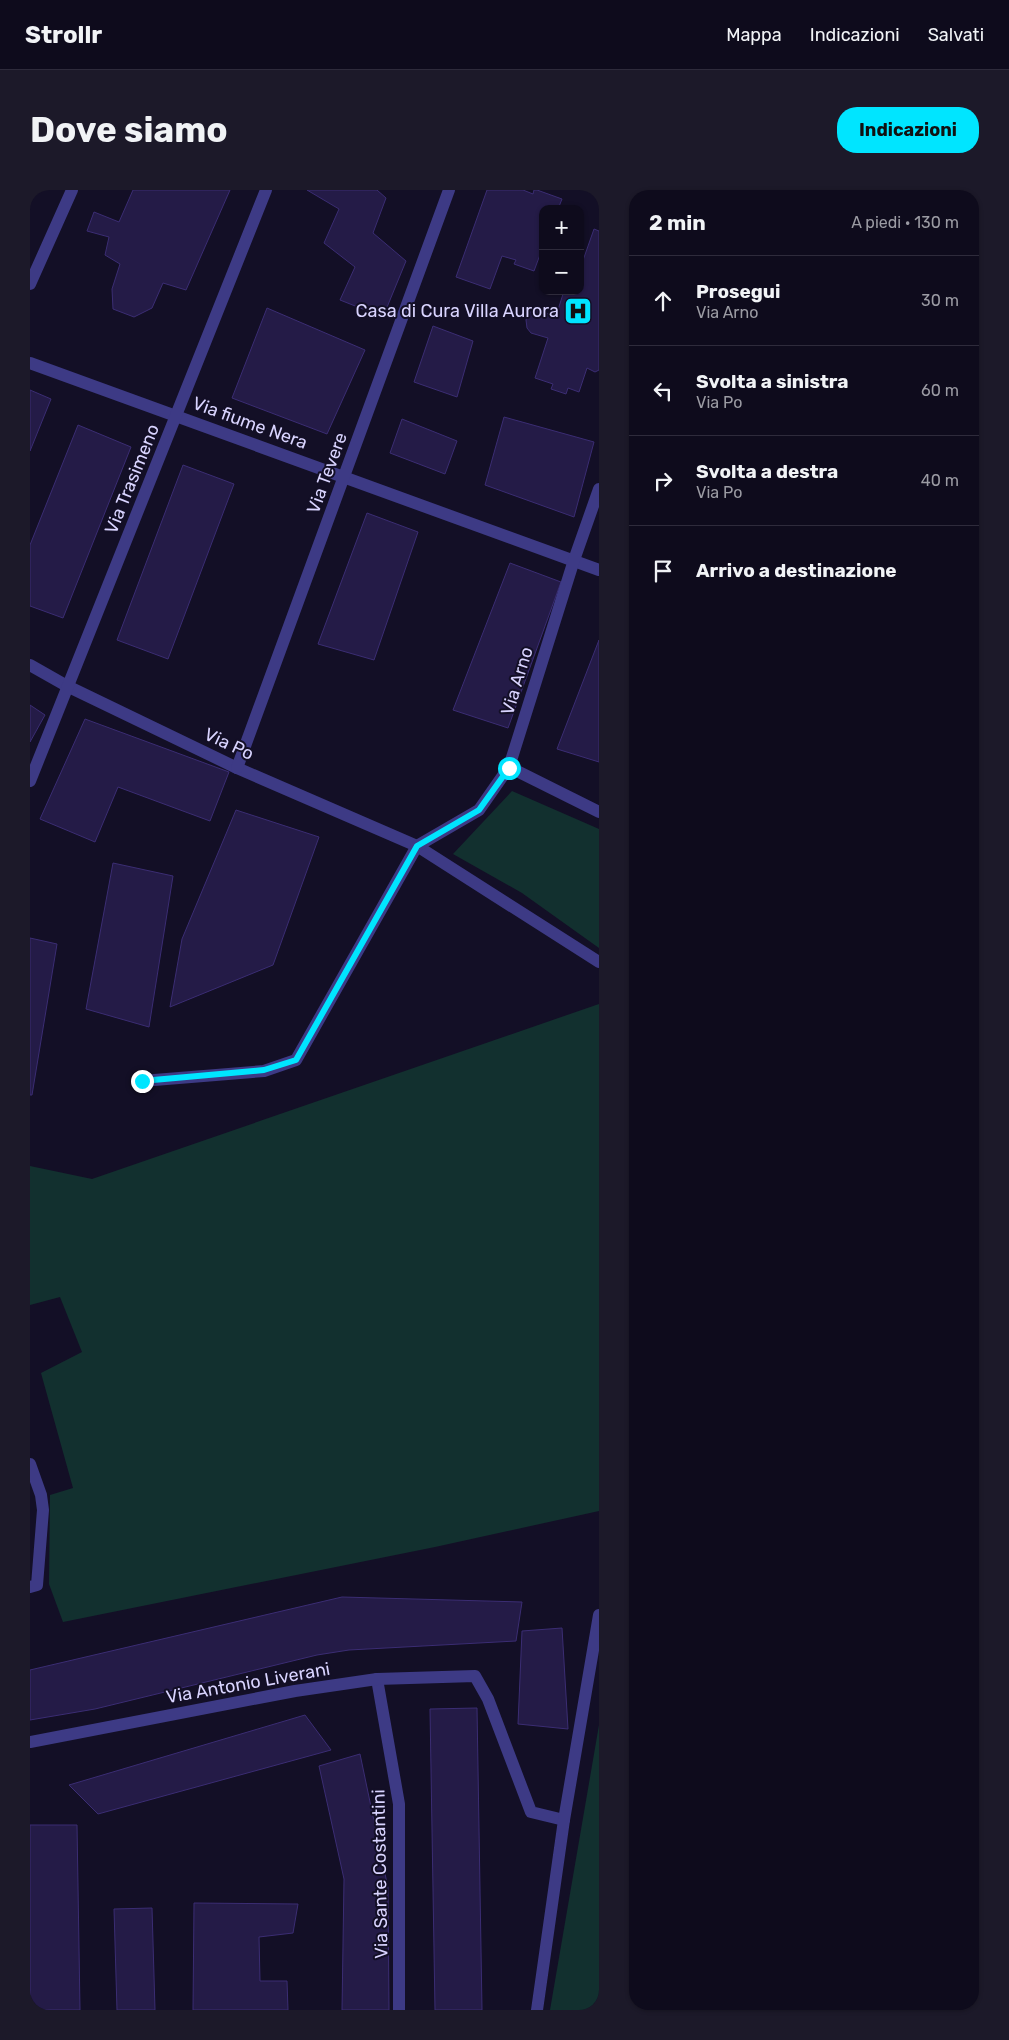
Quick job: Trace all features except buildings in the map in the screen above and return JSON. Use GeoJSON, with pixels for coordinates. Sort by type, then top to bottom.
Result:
{"type":"FeatureCollection","features":[{"type":"Feature","properties":{"kind":"street"},"geometry":{"type":"LineString","coordinates":[[30,284],[72,190]]}},
{"type":"Feature","properties":{"kind":"street","name":"Via Trasimeno"},"geometry":{"type":"LineString","coordinates":[[30,781],[266,190]]}},
{"type":"Feature","properties":{"kind":"street","name":"Via Tevere"},"geometry":{"type":"LineString","coordinates":[[237,768],[449,190]]}},
{"type":"Feature","properties":{"kind":"street","name":"Via fiume Nera"},"geometry":{"type":"LineString","coordinates":[[30,363],[599,570]]}},
{"type":"Feature","properties":{"kind":"street","name":"Via Arno"},"geometry":{"type":"LineString","coordinates":[[417,846],[479,810],[509,768],[574,560],[599,489]]}},
{"type":"Feature","properties":{"kind":"street","name":"Via Po"},"geometry":{"type":"LineString","coordinates":[[30,665],[67,686],[237,768],[417,846],[599,962]]}},
{"type":"Feature","properties":{"kind":"street"},"geometry":{"type":"LineString","coordinates":[[509,768],[599,812]]}},
{"type":"Feature","properties":{"kind":"street"},"geometry":{"type":"LineString","coordinates":[[142,1081],[264,1070],[296,1060],[417,846]]}},
{"type":"Feature","properties":{"kind":"street"},"geometry":{"type":"LineString","coordinates":[[30,1464],[41,1495],[43,1510],[37,1585],[30,1587]]}},
{"type":"Feature","properties":{"kind":"street"},"geometry":{"type":"LineString","coordinates":[[30,1514],[43,1510]]}},
{"type":"Feature","properties":{"kind":"street"},"geometry":{"type":"LineString","coordinates":[[537,2010],[564,1820],[599,1615]]}},
{"type":"Feature","properties":{"kind":"street","name":"Via Antonio Liverani"},"geometry":{"type":"LineString","coordinates":[[30,1742],[295,1691],[377,1679],[475,1676],[488,1699],[531,1812],[564,1820]]}},
{"type":"Feature","properties":{"kind":"street","name":"Via Sante Costantini"},"geometry":{"type":"LineString","coordinates":[[377,1679],[399,1804],[399,2010]]}},
{"type":"Feature","properties":{"kind":"green space"},"geometry":{"type":"Polygon","coordinates":[[[512,791],[599,829],[599,948],[522,893],[453,854],[512,791]]]}},
{"type":"Feature","properties":{"kind":"green space"},"geometry":{"type":"Polygon","coordinates":[[[599,1004],[599,1511],[435,1547],[63,1622],[49,1584],[50,1495],[73,1488],[41,1373],[82,1352],[60,1297],[30,1305],[30,1166],[92,1179],[599,1004]]]}},
{"type":"Feature","properties":{"kind":"green space"},"geometry":{"type":"Polygon","coordinates":[[[599,1725],[599,2010],[550,2010],[599,1725]]]}},
{"type":"Feature","properties":{"kind":"place","name":"Casa di Cura Villa Aurora"},"geometry":{"type":"Point","coordinates":[578,311]}},
{"type":"Feature","properties":{"kind":"route"},"geometry":{"type":"LineString","coordinates":[[142,1081],[264,1070],[296,1060],[417,846],[479,810],[509,768]]}}]}
